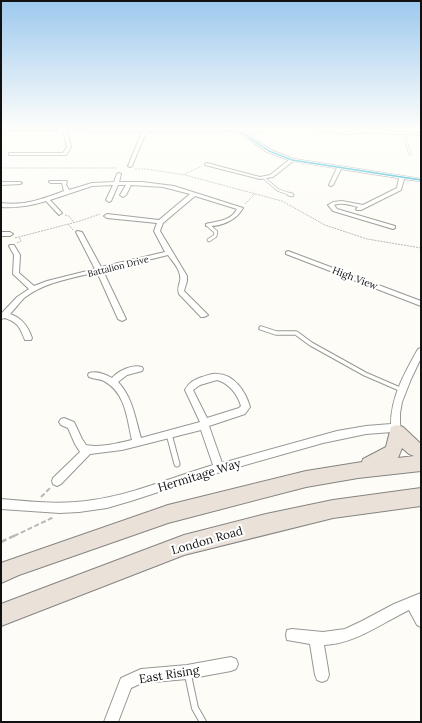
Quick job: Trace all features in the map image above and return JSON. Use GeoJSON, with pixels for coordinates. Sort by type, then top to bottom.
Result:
{"type":"FeatureCollection","features":[{"type":"Feature","properties":{"kind":"highway"},"geometry":{"type":"LineString","coordinates":[[396,430],[410,445],[421,451]]}},
{"type":"Feature","properties":{"kind":"highway"},"geometry":{"type":"LineString","coordinates":[[358,470],[393,452],[396,430]]}},
{"type":"Feature","properties":{"kind":"highway"},"geometry":{"type":"LineString","coordinates":[[1,573],[17,566],[168,514],[306,479],[358,470],[421,463]]}},
{"type":"Feature","properties":{"kind":"highway","name":"London Road"},"geometry":{"type":"LineString","coordinates":[[1,615],[184,545],[333,509],[421,497]]}},
{"type":"Feature","properties":{"kind":"street"},"geometry":{"type":"LineString","coordinates":[[207,164],[264,178],[271,176],[288,163]]}},
{"type":"Feature","properties":{"kind":"street"},"geometry":{"type":"LineString","coordinates":[[308,163],[421,180]]}},
{"type":"Feature","properties":{"kind":"street"},"geometry":{"type":"LineString","coordinates":[[331,185],[339,168]]}},
{"type":"Feature","properties":{"kind":"street"},"geometry":{"type":"LineString","coordinates":[[108,200],[113,193],[119,174]]}},
{"type":"Feature","properties":{"kind":"street"},"geometry":{"type":"LineString","coordinates":[[360,217],[358,210],[399,189],[402,177]]}},
{"type":"Feature","properties":{"kind":"street"},"geometry":{"type":"LineString","coordinates":[[1,184],[3,182],[20,183]]}},
{"type":"Feature","properties":{"kind":"street"},"geometry":{"type":"LineString","coordinates":[[51,182],[65,182],[64,185],[67,192]]}},
{"type":"Feature","properties":{"kind":"street"},"geometry":{"type":"LineString","coordinates":[[124,195],[129,183]]}},
{"type":"Feature","properties":{"kind":"street"},"geometry":{"type":"LineString","coordinates":[[1,205],[11,207],[46,200],[90,184],[129,183],[152,184],[176,188],[240,208],[234,217],[208,225]]}},
{"type":"Feature","properties":{"kind":"street"},"geometry":{"type":"LineString","coordinates":[[194,194],[160,222],[157,231],[169,253],[183,272],[184,280],[181,292],[204,315]]}},
{"type":"Feature","properties":{"kind":"street"},"geometry":{"type":"LineString","coordinates":[[46,200],[59,213]]}},
{"type":"Feature","properties":{"kind":"street"},"geometry":{"type":"LineString","coordinates":[[363,207],[340,202],[335,202],[331,205],[335,210],[393,227]]}},
{"type":"Feature","properties":{"kind":"street"},"geometry":{"type":"LineString","coordinates":[[105,214],[160,222]]}},
{"type":"Feature","properties":{"kind":"street"},"geometry":{"type":"LineString","coordinates":[[79,232],[122,318]]}},
{"type":"Feature","properties":{"kind":"street"},"geometry":{"type":"LineString","coordinates":[[1,234],[11,236]]}},
{"type":"Feature","properties":{"kind":"street"},"geometry":{"type":"LineString","coordinates":[[12,246],[17,255],[16,274],[32,288]]}},
{"type":"Feature","properties":{"kind":"street","name":"Battalion Drive"},"geometry":{"type":"LineString","coordinates":[[3,316],[32,288],[49,282],[169,253]]}},
{"type":"Feature","properties":{"kind":"street","name":"High View"},"geometry":{"type":"LineString","coordinates":[[288,253],[421,304]]}},
{"type":"Feature","properties":{"kind":"street"},"geometry":{"type":"LineString","coordinates":[[3,316],[21,323],[26,329],[28,338]]}},
{"type":"Feature","properties":{"kind":"street"},"geometry":{"type":"LineString","coordinates":[[396,430],[395,420],[402,390],[421,351]]}},
{"type":"Feature","properties":{"kind":"street"},"geometry":{"type":"LineString","coordinates":[[113,382],[116,377],[121,374],[139,369]]}},
{"type":"Feature","properties":{"kind":"street"},"geometry":{"type":"LineString","coordinates":[[92,375],[106,378],[113,382],[124,394],[137,442]]}},
{"type":"Feature","properties":{"kind":"street"},"geometry":{"type":"LineString","coordinates":[[64,422],[71,425],[83,449],[92,452],[110,449],[205,424],[242,411],[246,407],[240,394],[227,380],[219,376],[195,383],[188,390],[205,424],[219,468]]}},
{"type":"Feature","properties":{"kind":"street","name":"Hermitage Way"},"geometry":{"type":"LineString","coordinates":[[1,504],[58,508],[80,507],[117,500],[219,468],[335,436],[379,428],[396,430]]}},
{"type":"Feature","properties":{"kind":"street"},"geometry":{"type":"LineString","coordinates":[[57,481],[87,451]]}},
{"type":"Feature","properties":{"kind":"street"},"geometry":{"type":"LineString","coordinates":[[292,635],[316,639],[333,638],[357,631],[392,611],[416,600],[421,621]]}},
{"type":"Feature","properties":{"kind":"street"},"geometry":{"type":"LineString","coordinates":[[316,639],[322,675]]}},
{"type":"Feature","properties":{"kind":"street","name":"East Rising"},"geometry":{"type":"LineString","coordinates":[[111,722],[126,683],[141,676],[187,672],[231,664]]}},
{"type":"Feature","properties":{"kind":"lane"},"geometry":{"type":"LineString","coordinates":[[264,178],[278,190],[292,195]]}},
{"type":"Feature","properties":{"kind":"lane"},"geometry":{"type":"LineString","coordinates":[[208,225],[216,232],[215,236],[209,240]]}},
{"type":"Feature","properties":{"kind":"lane"},"geometry":{"type":"LineString","coordinates":[[261,328],[276,333],[296,333],[312,344],[365,374],[402,390]]}},
{"type":"Feature","properties":{"kind":"lane"},"geometry":{"type":"LineString","coordinates":[[169,434],[177,464]]}},
{"type":"Feature","properties":{"kind":"lane"},"geometry":{"type":"LineString","coordinates":[[187,672],[195,708],[203,722]]}},
{"type":"Feature","properties":{"kind":"path"},"geometry":{"type":"LineString","coordinates":[[185,175],[207,164]]}},
{"type":"Feature","properties":{"kind":"path"},"geometry":{"type":"LineString","coordinates":[[240,208],[255,194]]}},
{"type":"Feature","properties":{"kind":"path"},"geometry":{"type":"LineString","coordinates":[[59,213],[69,216],[74,222]]}},
{"type":"Feature","properties":{"kind":"path"},"geometry":{"type":"LineString","coordinates":[[11,236],[105,214]]}},
{"type":"Feature","properties":{"kind":"path"},"geometry":{"type":"LineString","coordinates":[[41,497],[57,481]]}},
{"type":"Feature","properties":{"kind":"path"},"geometry":{"type":"LineString","coordinates":[[1,542],[60,515]]}},
{"type":"Feature","properties":{"kind":"transit line"},"geometry":{"type":"LineString","coordinates":[[310,163],[421,180]]}}]}
